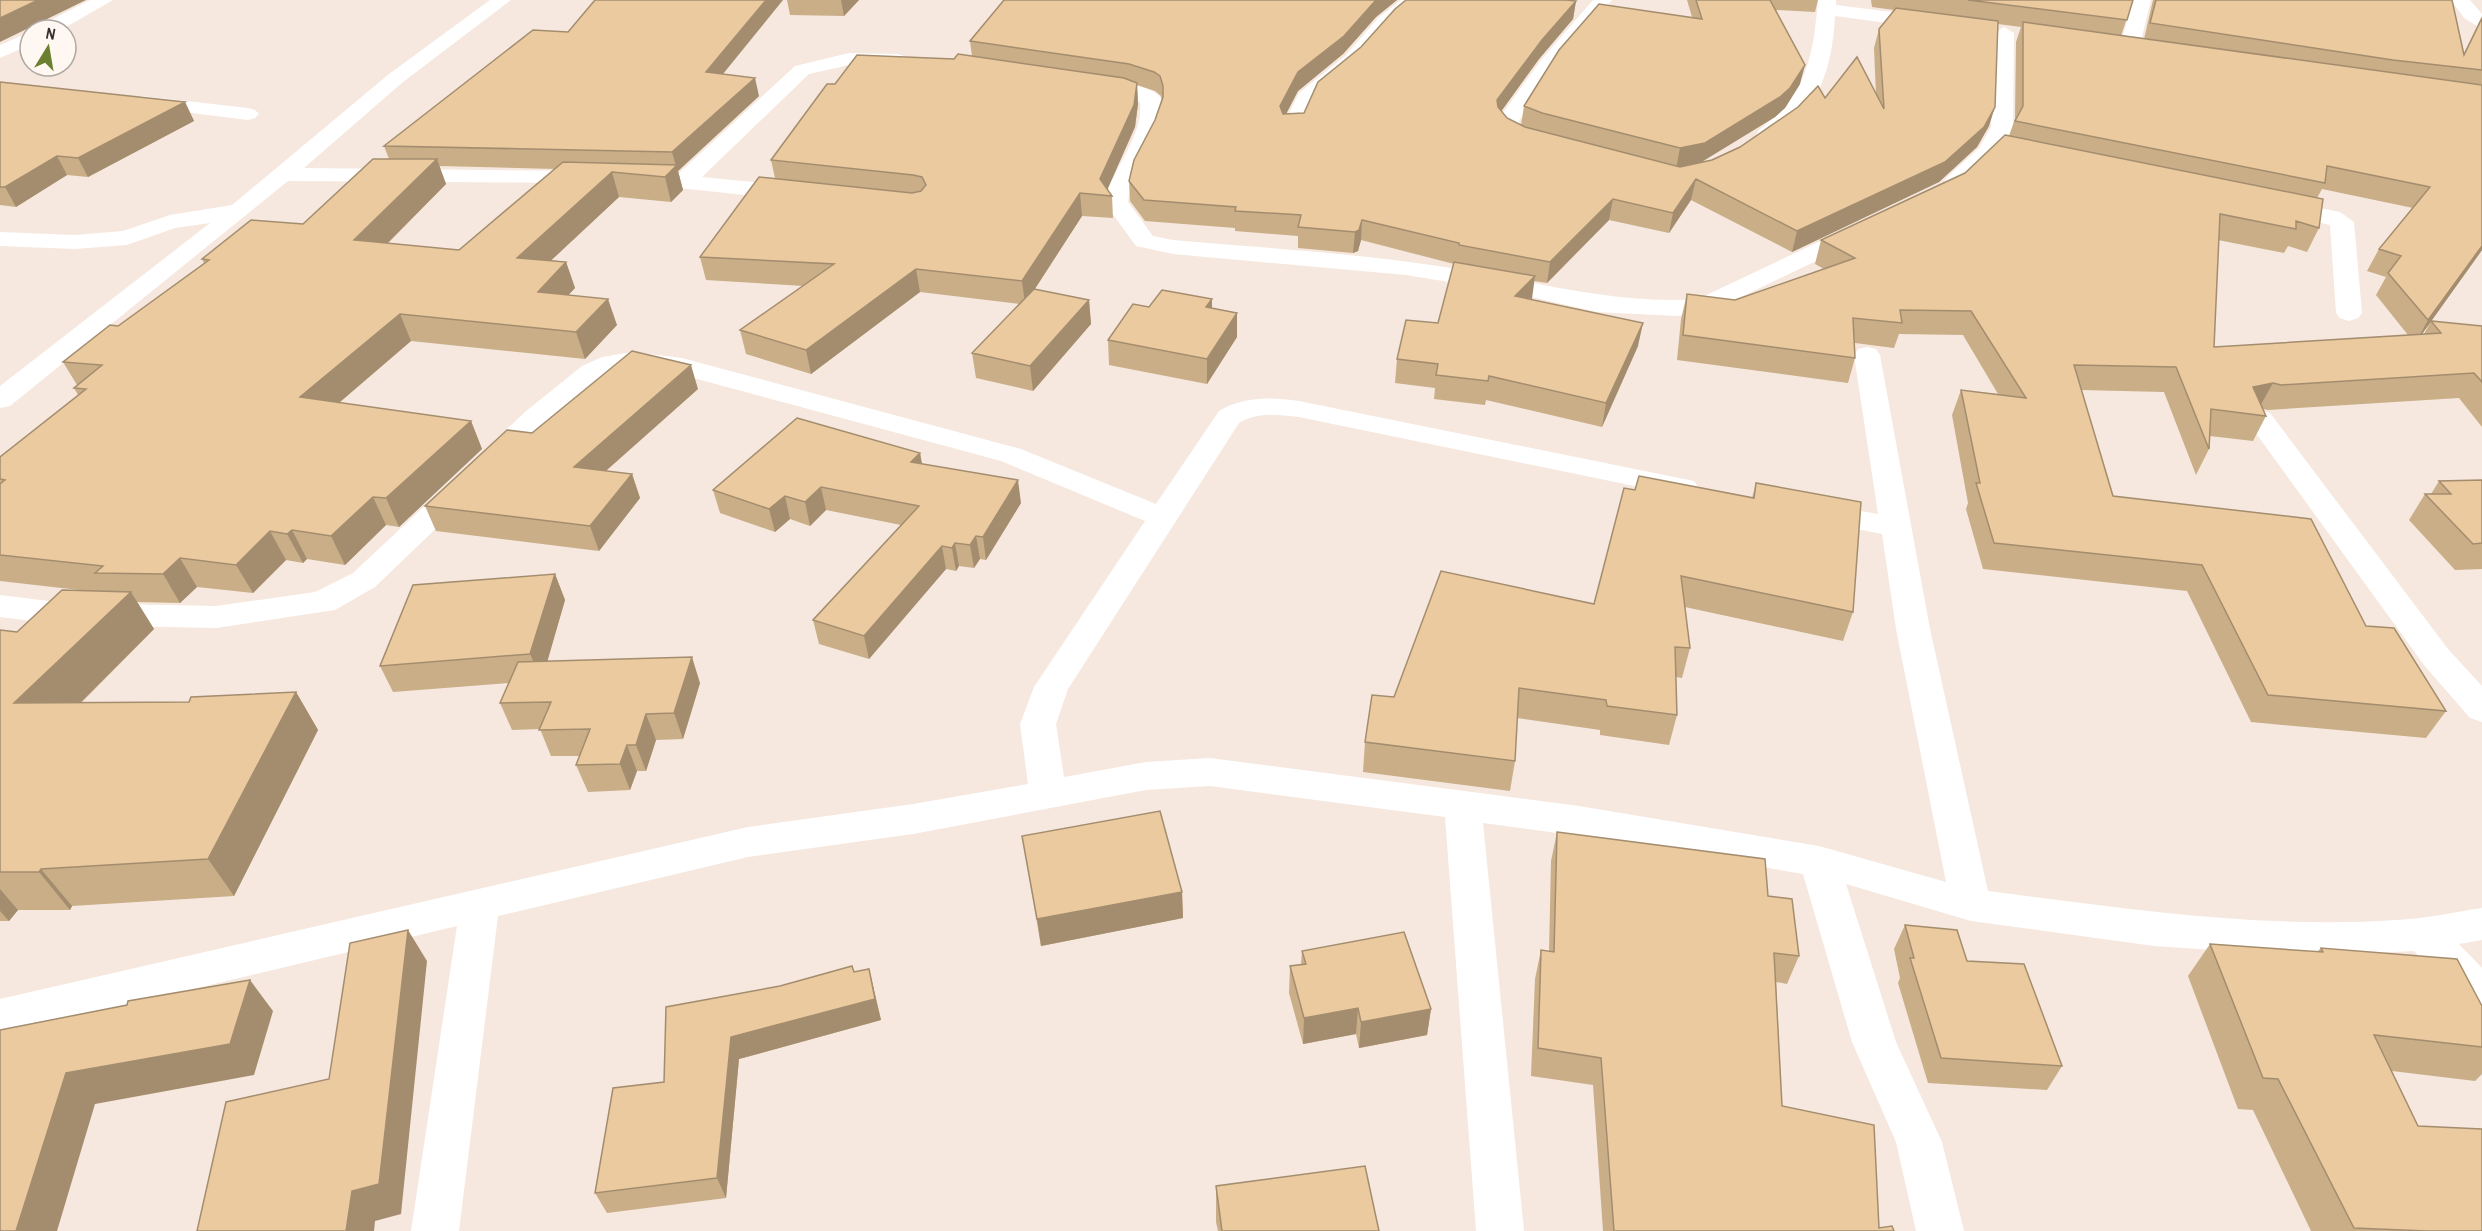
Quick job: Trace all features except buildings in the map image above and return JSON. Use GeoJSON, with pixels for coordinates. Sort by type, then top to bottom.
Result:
{"type":"FeatureCollection","features":[{"type":"Feature","properties":{"kind":"street"},"geometry":{"type":"LineString","coordinates":[[69,18],[104,0]]}},
{"type":"Feature","properties":{"kind":"street"},"geometry":{"type":"LineString","coordinates":[[0,400],[239,211],[396,78],[502,0]]}},
{"type":"Feature","properties":{"kind":"street"},"geometry":{"type":"LineString","coordinates":[[1293,127],[1306,97],[1352,60],[1385,22],[1413,0]]}},
{"type":"Feature","properties":{"kind":"street"},"geometry":{"type":"LineString","coordinates":[[1564,148],[1509,131],[1508,121],[1548,64],[1603,0]]}},
{"type":"Feature","properties":{"kind":"street"},"geometry":{"type":"LineString","coordinates":[[2106,46],[2139,50],[2142,0]]}},
{"type":"Feature","properties":{"kind":"street"},"geometry":{"type":"LineString","coordinates":[[2460,0],[2466,9],[2482,23]]}},
{"type":"Feature","properties":{"kind":"street"},"geometry":{"type":"LineString","coordinates":[[1747,147],[1776,129],[1796,111],[1820,67],[1827,5],[1957,26]]}},
{"type":"Feature","properties":{"kind":"street"},"geometry":{"type":"LineString","coordinates":[[1980,30],[2027,36]]}},
{"type":"Feature","properties":{"kind":"street"},"geometry":{"type":"LineString","coordinates":[[1937,194],[1948,189],[1991,147],[2002,127],[2004,33]]}},
{"type":"Feature","properties":{"kind":"street"},"geometry":{"type":"LineString","coordinates":[[0,52],[18,44]]}},
{"type":"Feature","properties":{"kind":"street"},"geometry":{"type":"LineString","coordinates":[[684,181],[802,70],[821,62],[842,58],[914,61]]}},
{"type":"Feature","properties":{"kind":"street"},"geometry":{"type":"LineString","coordinates":[[1075,83],[1130,91],[1150,99],[1153,109],[1142,143],[1121,180],[1116,202],[1145,241],[1173,247],[1406,268],[1510,284],[1597,304],[1677,308],[1703,306],[1873,225]]}},
{"type":"Feature","properties":{"kind":"street"},"geometry":{"type":"LineString","coordinates":[[118,99],[248,114]]}},
{"type":"Feature","properties":{"kind":"street"},"geometry":{"type":"LineString","coordinates":[[1991,147],[2015,151]]}},
{"type":"Feature","properties":{"kind":"street"},"geometry":{"type":"LineString","coordinates":[[281,174],[616,179]]}},
{"type":"Feature","properties":{"kind":"street"},"geometry":{"type":"LineString","coordinates":[[650,180],[684,181],[811,195]]}},
{"type":"Feature","properties":{"kind":"street"},"geometry":{"type":"LineString","coordinates":[[2261,202],[2332,217],[2342,222],[2349,313]]}},
{"type":"Feature","properties":{"kind":"street"},"geometry":{"type":"LineString","coordinates":[[0,239],[75,242],[127,238],[170,222],[239,211]]}},
{"type":"Feature","properties":{"kind":"street"},"geometry":{"type":"LineString","coordinates":[[1867,356],[1913,629],[1971,905]]}},
{"type":"Feature","properties":{"kind":"street"},"geometry":{"type":"LineString","coordinates":[[0,606],[65,614],[216,617],[322,602],[364,579],[535,418],[592,372],[612,363],[632,360],[672,364],[1011,455],[1049,468],[1122,504],[1162,517]]}},
{"type":"Feature","properties":{"kind":"street"},"geometry":{"type":"LineString","coordinates":[[1048,794],[1038,724],[1051,687],[1228,417],[1252,405],[1299,409],[1709,492]]}},
{"type":"Feature","properties":{"kind":"street"},"geometry":{"type":"LineString","coordinates":[[2260,419],[2436,657],[2482,709]]}},
{"type":"Feature","properties":{"kind":"street"},"geometry":{"type":"LineString","coordinates":[[1791,507],[1896,527]]}},
{"type":"Feature","properties":{"kind":"street"},"geometry":{"type":"LineString","coordinates":[[0,1017],[748,842],[913,819],[1146,776],[1210,772],[1579,821],[1819,861],[1971,905],[2154,929],[2280,937],[2398,937],[2482,924]]}},
{"type":"Feature","properties":{"kind":"street"},"geometry":{"type":"LineString","coordinates":[[1462,805],[1500,1231]]}},
{"type":"Feature","properties":{"kind":"street"},"geometry":{"type":"LineString","coordinates":[[1819,861],[1874,1042],[1918,1142],[1940,1231]]}},
{"type":"Feature","properties":{"kind":"street"},"geometry":{"type":"LineString","coordinates":[[435,1231],[480,905]]}},
{"type":"Feature","properties":{"kind":"street"},"geometry":{"type":"LineString","coordinates":[[2422,933],[2482,996]]}}]}
